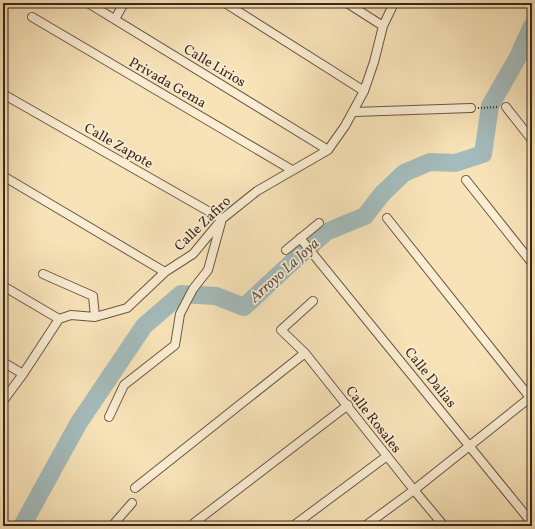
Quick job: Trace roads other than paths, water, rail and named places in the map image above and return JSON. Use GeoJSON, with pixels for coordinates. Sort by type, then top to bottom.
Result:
{"type":"FeatureCollection","features":[{"type":"Feature","properties":{"kind":"street","name":"Calle Lirios"},"geometry":{"type":"LineString","coordinates":[[88,3],[328,150]]}},
{"type":"Feature","properties":{"kind":"street"},"geometry":{"type":"LineString","coordinates":[[115,19],[124,3]]}},
{"type":"Feature","properties":{"kind":"street"},"geometry":{"type":"LineString","coordinates":[[225,3],[364,91]]}},
{"type":"Feature","properties":{"kind":"street"},"geometry":{"type":"LineString","coordinates":[[347,3],[384,26]]}},
{"type":"Feature","properties":{"kind":"street","name":"Calle Zafiro"},"geometry":{"type":"LineString","coordinates":[[59,319],[71,315],[94,317],[127,308],[165,272],[193,254],[222,219],[257,191],[328,150],[354,112],[364,91],[384,26],[394,3]]}},
{"type":"Feature","properties":{"kind":"street","name":"Privada Gema"},"geometry":{"type":"LineString","coordinates":[[32,17],[292,170]]}},
{"type":"Feature","properties":{"kind":"street","name":"Calle Zapote"},"geometry":{"type":"LineString","coordinates":[[3,94],[222,219]]}},
{"type":"Feature","properties":{"kind":"street"},"geometry":{"type":"LineString","coordinates":[[506,107],[532,140]]}},
{"type":"Feature","properties":{"kind":"street"},"geometry":{"type":"LineString","coordinates":[[354,112],[471,108]]}},
{"type":"Feature","properties":{"kind":"street"},"geometry":{"type":"LineString","coordinates":[[3,176],[165,272]]}},
{"type":"Feature","properties":{"kind":"street"},"geometry":{"type":"LineString","coordinates":[[466,180],[532,263]]}},
{"type":"Feature","properties":{"kind":"street"},"geometry":{"type":"LineString","coordinates":[[365,526],[414,490],[531,398],[387,218]]}},
{"type":"Feature","properties":{"kind":"street"},"geometry":{"type":"LineString","coordinates":[[109,417],[124,385],[175,344],[180,314],[193,289],[208,270],[222,219]]}},
{"type":"Feature","properties":{"kind":"street"},"geometry":{"type":"LineString","coordinates":[[286,250],[319,223]]}},
{"type":"Feature","properties":{"kind":"street","name":"Calle Dalias"},"geometry":{"type":"LineString","coordinates":[[300,238],[532,523]]}},
{"type":"Feature","properties":{"kind":"street"},"geometry":{"type":"LineString","coordinates":[[43,274],[93,296],[94,317]]}},
{"type":"Feature","properties":{"kind":"street"},"geometry":{"type":"LineString","coordinates":[[3,286],[59,319],[23,374],[3,401]]}},
{"type":"Feature","properties":{"kind":"street","name":"Calle Rosales"},"geometry":{"type":"LineString","coordinates":[[313,301],[281,330],[305,353],[444,526]]}},
{"type":"Feature","properties":{"kind":"street"},"geometry":{"type":"LineString","coordinates":[[135,488],[305,353]]}},
{"type":"Feature","properties":{"kind":"street"},"geometry":{"type":"LineString","coordinates":[[3,362],[23,374]]}},
{"type":"Feature","properties":{"kind":"street"},"geometry":{"type":"LineString","coordinates":[[194,523],[348,405]]}},
{"type":"Feature","properties":{"kind":"street"},"geometry":{"type":"LineString","coordinates":[[293,526],[387,456]]}},
{"type":"Feature","properties":{"kind":"street"},"geometry":{"type":"LineString","coordinates":[[112,526],[132,503]]}},
{"type":"Feature","properties":{"kind":"waterway","name":"Arroyo La Joya"},"geometry":{"type":"LineString","coordinates":[[22,526],[78,424],[144,326],[181,294],[216,296],[244,307],[326,232],[365,216],[382,194],[404,173],[430,162],[455,163],[483,154],[490,106],[518,57],[532,26]]}}]}
